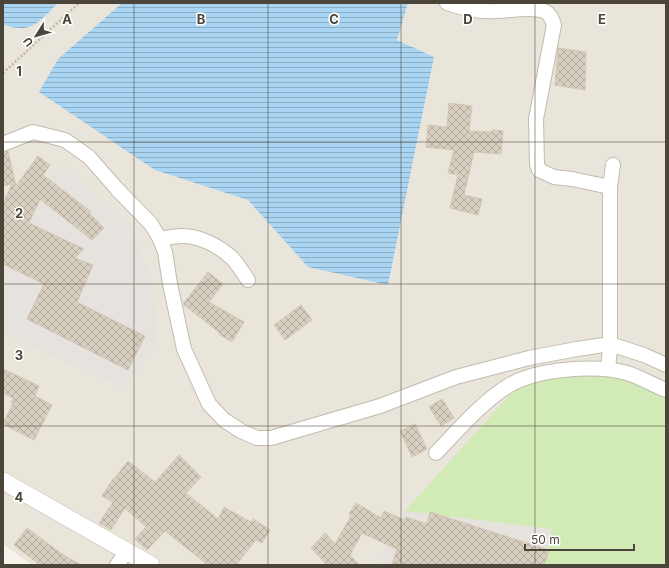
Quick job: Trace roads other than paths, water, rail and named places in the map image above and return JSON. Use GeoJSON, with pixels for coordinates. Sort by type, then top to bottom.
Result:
{"type":"FeatureCollection","features":[{"type":"Feature","properties":{"kind":"street"},"geometry":{"type":"LineString","coordinates":[[447,3],[471,10],[496,11],[525,9],[544,11],[551,16],[554,25],[536,119],[537,164],[539,170],[554,177],[610,187]]}},
{"type":"Feature","properties":{"kind":"street"},"geometry":{"type":"LineString","coordinates":[[3,144],[33,132],[65,140],[89,156],[117,189],[151,224],[160,239],[165,252],[170,284],[184,349],[209,404],[224,420],[235,428],[257,438],[271,438],[373,408],[456,377],[529,358],[610,346],[644,355],[666,365]]}},
{"type":"Feature","properties":{"kind":"street"},"geometry":{"type":"LineString","coordinates":[[608,368],[610,346],[610,187],[613,165]]}},
{"type":"Feature","properties":{"kind":"street"},"geometry":{"type":"LineString","coordinates":[[160,239],[193,237],[207,242],[222,249],[233,259],[248,280]]}},
{"type":"Feature","properties":{"kind":"street"},"geometry":{"type":"LineString","coordinates":[[436,453],[485,404],[514,382],[526,377],[560,371],[588,368],[608,368],[629,373],[666,390]]}},
{"type":"Feature","properties":{"kind":"street"},"geometry":{"type":"LineString","coordinates":[[3,481],[151,565]]}},
{"type":"Feature","properties":{"kind":"street"},"geometry":{"type":"LineString","coordinates":[[118,565],[127,551]]}},
{"type":"Feature","properties":{"kind":"water"},"geometry":{"type":"Polygon","coordinates":[[[3,3],[58,3],[36,24],[25,28],[19,28],[3,25],[3,3]]]}},
{"type":"Feature","properties":{"kind":"water"},"geometry":{"type":"Polygon","coordinates":[[[122,3],[408,3],[397,40],[434,57],[388,285],[308,267],[248,200],[155,170],[39,92],[58,59],[122,3]]]}}]}
